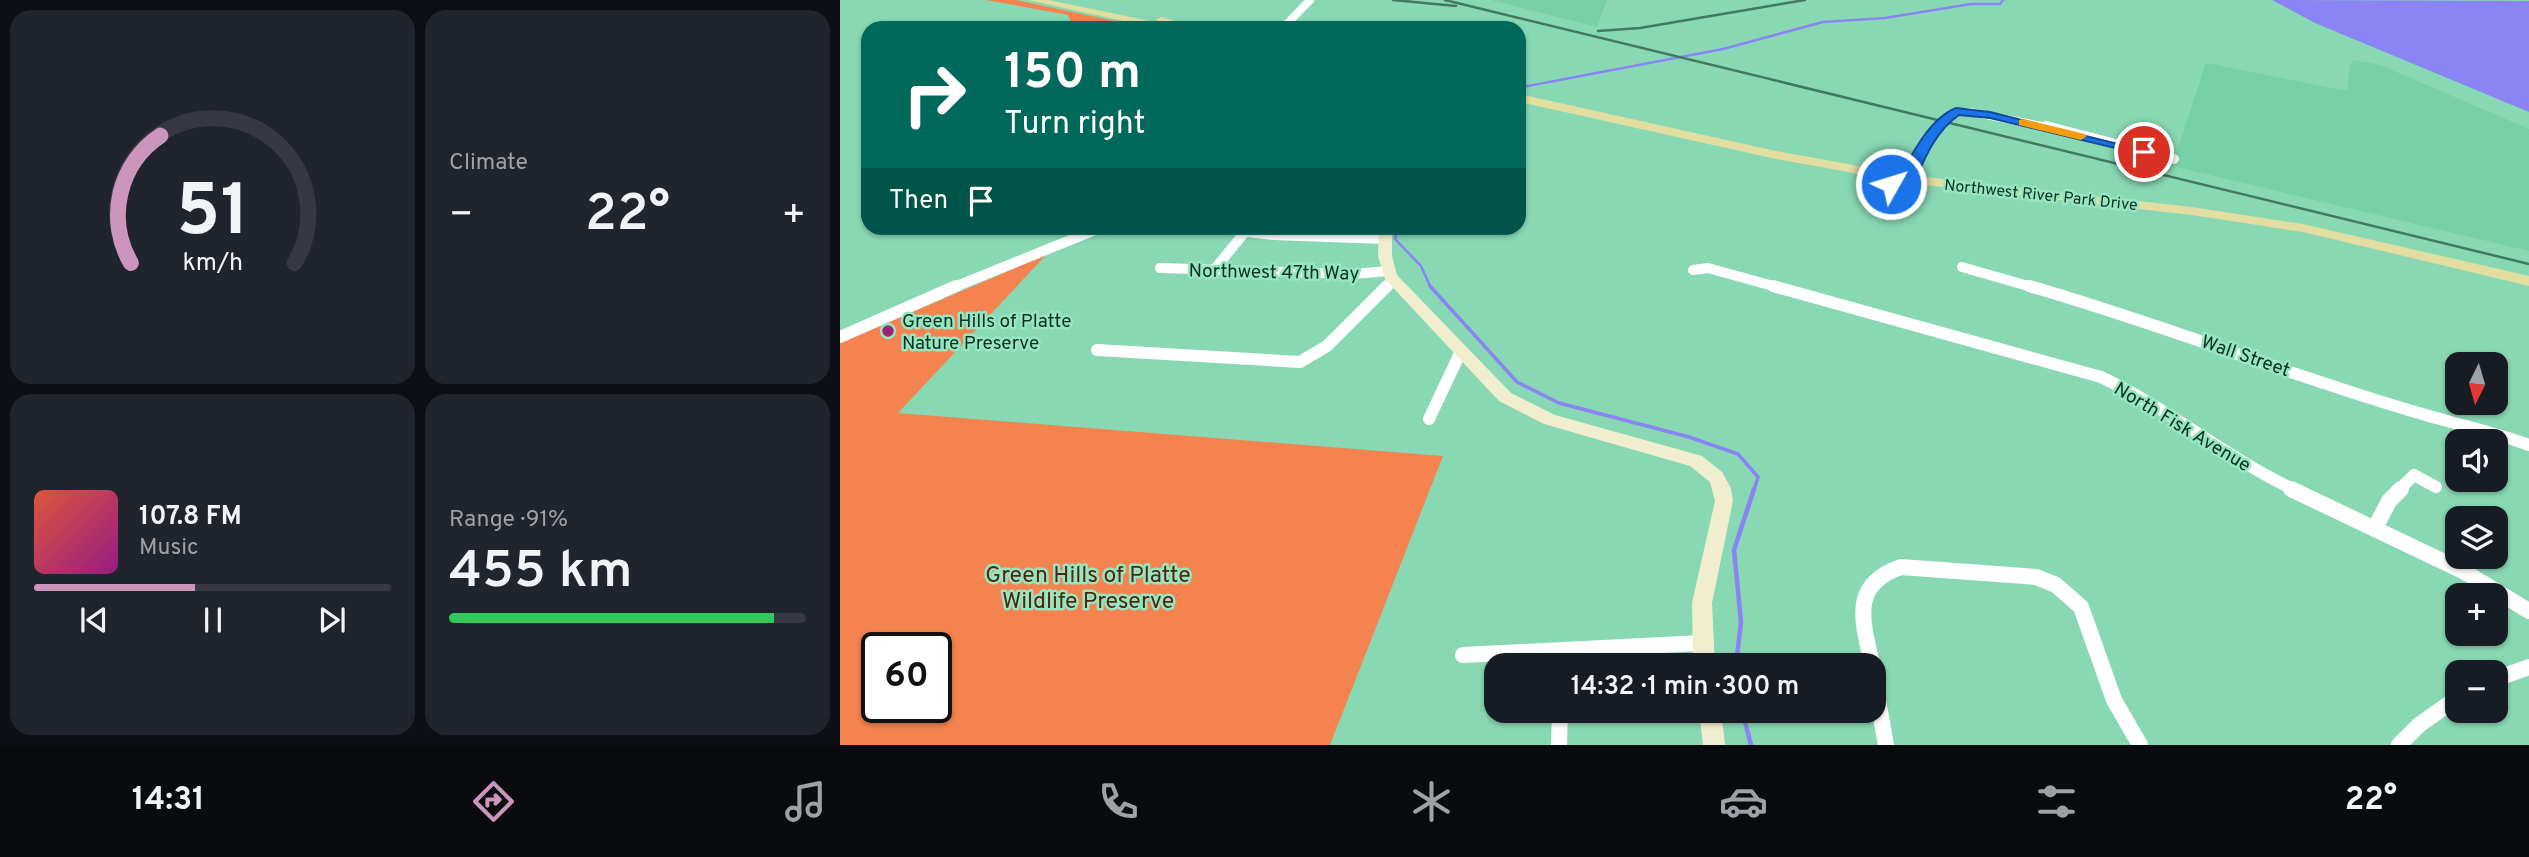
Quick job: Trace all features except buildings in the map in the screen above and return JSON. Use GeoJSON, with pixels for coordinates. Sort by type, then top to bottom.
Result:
{"type":"FeatureCollection","features":[{"type":"Feature","properties":{"kind":"main road"},"geometry":{"type":"LineString","coordinates":[[1033,0],[1136,21]]}},
{"type":"Feature","properties":{"kind":"main road"},"geometry":{"type":"LineString","coordinates":[[1071,0],[1166,21]]}},
{"type":"Feature","properties":{"kind":"main road","name":"Northwest River Park Drive"},"geometry":{"type":"LineString","coordinates":[[1526,100],[1567,112]]}},
{"type":"Feature","properties":{"kind":"main road","name":"Northwest River Park Drive"},"geometry":{"type":"LineString","coordinates":[[1526,107],[1567,112],[1907,183],[2282,231],[2481,269],[2529,281]]}},
{"type":"Feature","properties":{"kind":"street"},"geometry":{"type":"LineString","coordinates":[[1290,21],[1310,0]]}},
{"type":"Feature","properties":{"kind":"street"},"geometry":{"type":"LineString","coordinates":[[1907,183],[1910,170],[1942,121],[1956,111],[1990,115],[2174,159]]}},
{"type":"Feature","properties":{"kind":"street"},"geometry":{"type":"LineString","coordinates":[[840,337],[981,275],[1082,235]]}},
{"type":"Feature","properties":{"kind":"street"},"geometry":{"type":"LineString","coordinates":[[1214,270],[1243,235]]}},
{"type":"Feature","properties":{"kind":"street"},"geometry":{"type":"LineString","coordinates":[[1385,235],[1391,276],[1505,397],[1550,420],[1696,461],[1715,475],[1722,487],[1724,501],[1706,573],[1703,653]]}},
{"type":"Feature","properties":{"kind":"street","name":"Wall Street"},"geometry":{"type":"LineString","coordinates":[[1962,267],[2122,313],[2412,411],[2494,432],[2529,445]]}},
{"type":"Feature","properties":{"kind":"street","name":"Northwest 47th Way"},"geometry":{"type":"LineString","coordinates":[[1160,268],[1391,276]]}},
{"type":"Feature","properties":{"kind":"street","name":"North Fisk Avenue"},"geometry":{"type":"LineString","coordinates":[[1692,271],[1708,268],[2101,377],[2143,397],[2253,469],[2452,564],[2529,611]]}},
{"type":"Feature","properties":{"kind":"street"},"geometry":{"type":"LineString","coordinates":[[1097,350],[1300,362],[1324,349],[1391,276]]}},
{"type":"Feature","properties":{"kind":"street"},"geometry":{"type":"LineString","coordinates":[[1429,419],[1461,351]]}},
{"type":"Feature","properties":{"kind":"street"},"geometry":{"type":"LineString","coordinates":[[2375,528],[2389,501],[2414,475],[2436,487]]}},
{"type":"Feature","properties":{"kind":"street"},"geometry":{"type":"LineString","coordinates":[[1870,653],[1862,605],[1866,589],[1884,572],[1901,567],[2025,575],[2046,580],[2066,592],[2086,616],[2114,700],[2140,745]]}},
{"type":"Feature","properties":{"kind":"street"},"geometry":{"type":"LineString","coordinates":[[1609,653],[1702,643]]}},
{"type":"Feature","properties":{"kind":"street"},"geometry":{"type":"LineString","coordinates":[[1463,655],[1484,656]]}},
{"type":"Feature","properties":{"kind":"street"},"geometry":{"type":"LineString","coordinates":[[2508,674],[2529,667]]}},
{"type":"Feature","properties":{"kind":"street"},"geometry":{"type":"LineString","coordinates":[[2399,745],[2419,725],[2445,707]]}},
{"type":"Feature","properties":{"kind":"street"},"geometry":{"type":"LineString","coordinates":[[1559,745],[1560,723]]}},
{"type":"Feature","properties":{"kind":"street"},"geometry":{"type":"LineString","coordinates":[[1711,723],[1714,745]]}},
{"type":"Feature","properties":{"kind":"street"},"geometry":{"type":"LineString","coordinates":[[1882,723],[1886,745]]}},
{"type":"Feature","properties":{"kind":"shaded area"},"geometry":{"type":"Polygon","coordinates":[[[1491,0],[1607,0],[1597,27],[1491,0]]]}},
{"type":"Feature","properties":{"kind":"shaded area"},"geometry":{"type":"Polygon","coordinates":[[[2272,0],[2529,1],[2529,112],[2315,23],[2272,0]]]}},
{"type":"Feature","properties":{"kind":"shaded area"},"geometry":{"type":"Polygon","coordinates":[[[2354,60],[2380,65],[2529,129],[2529,251],[2172,166],[2206,63],[2347,91],[2350,65],[2354,60]]]}},
{"type":"Feature","properties":{"kind":"green space"},"geometry":{"type":"Polygon","coordinates":[[[986,0],[1016,0],[1115,21],[1071,21],[1068,15],[986,0]]]}},
{"type":"Feature","properties":{"kind":"green space","name":"Green Hills of Platte Wildlife Preserve"},"geometry":{"type":"Polygon","coordinates":[[[1046,255],[898,413],[1443,456],[1330,745],[840,745],[840,343],[1046,255]]]}},
{"type":"Feature","properties":{"kind":"waterway"},"geometry":{"type":"LineString","coordinates":[[1526,86],[1723,49],[1823,22],[1885,18],[1971,4],[2000,4],[2003,0]]}},
{"type":"Feature","properties":{"kind":"waterway"},"geometry":{"type":"LineString","coordinates":[[1396,235],[1395,239],[1421,266],[1430,286]]}},
{"type":"Feature","properties":{"kind":"waterway"},"geometry":{"type":"LineString","coordinates":[[1430,286],[1517,382],[1559,403],[1689,437],[1738,454],[1758,477],[1754,490]]}},
{"type":"Feature","properties":{"kind":"waterway"},"geometry":{"type":"LineString","coordinates":[[1737,653],[1741,622],[1734,550],[1754,489]]}},
{"type":"Feature","properties":{"kind":"waterway"},"geometry":{"type":"LineString","coordinates":[[1745,723],[1751,745]]}},
{"type":"Feature","properties":{"kind":"railway"},"geometry":{"type":"LineString","coordinates":[[1393,0],[1456,6]]}},
{"type":"Feature","properties":{"kind":"railway"},"geometry":{"type":"LineString","coordinates":[[1445,0],[2529,264]]}},
{"type":"Feature","properties":{"kind":"railway"},"geometry":{"type":"LineString","coordinates":[[1598,31],[1640,28],[1805,0]]}},
{"type":"Feature","properties":{"kind":"slow traffic"},"geometry":{"type":"LineString","coordinates":[[2023,123],[2081,136]]}},
{"type":"Feature","properties":{"kind":"place","name":"Green Hills of Platte Nature Preserve"},"geometry":{"type":"Point","coordinates":[888,331]}},
{"type":"Feature","properties":{"kind":"route"},"geometry":{"type":"LineString","coordinates":[[1891,184],[1906,187],[1910,170],[1942,121],[1956,111],[1990,115],[2144,152]]}}]}
